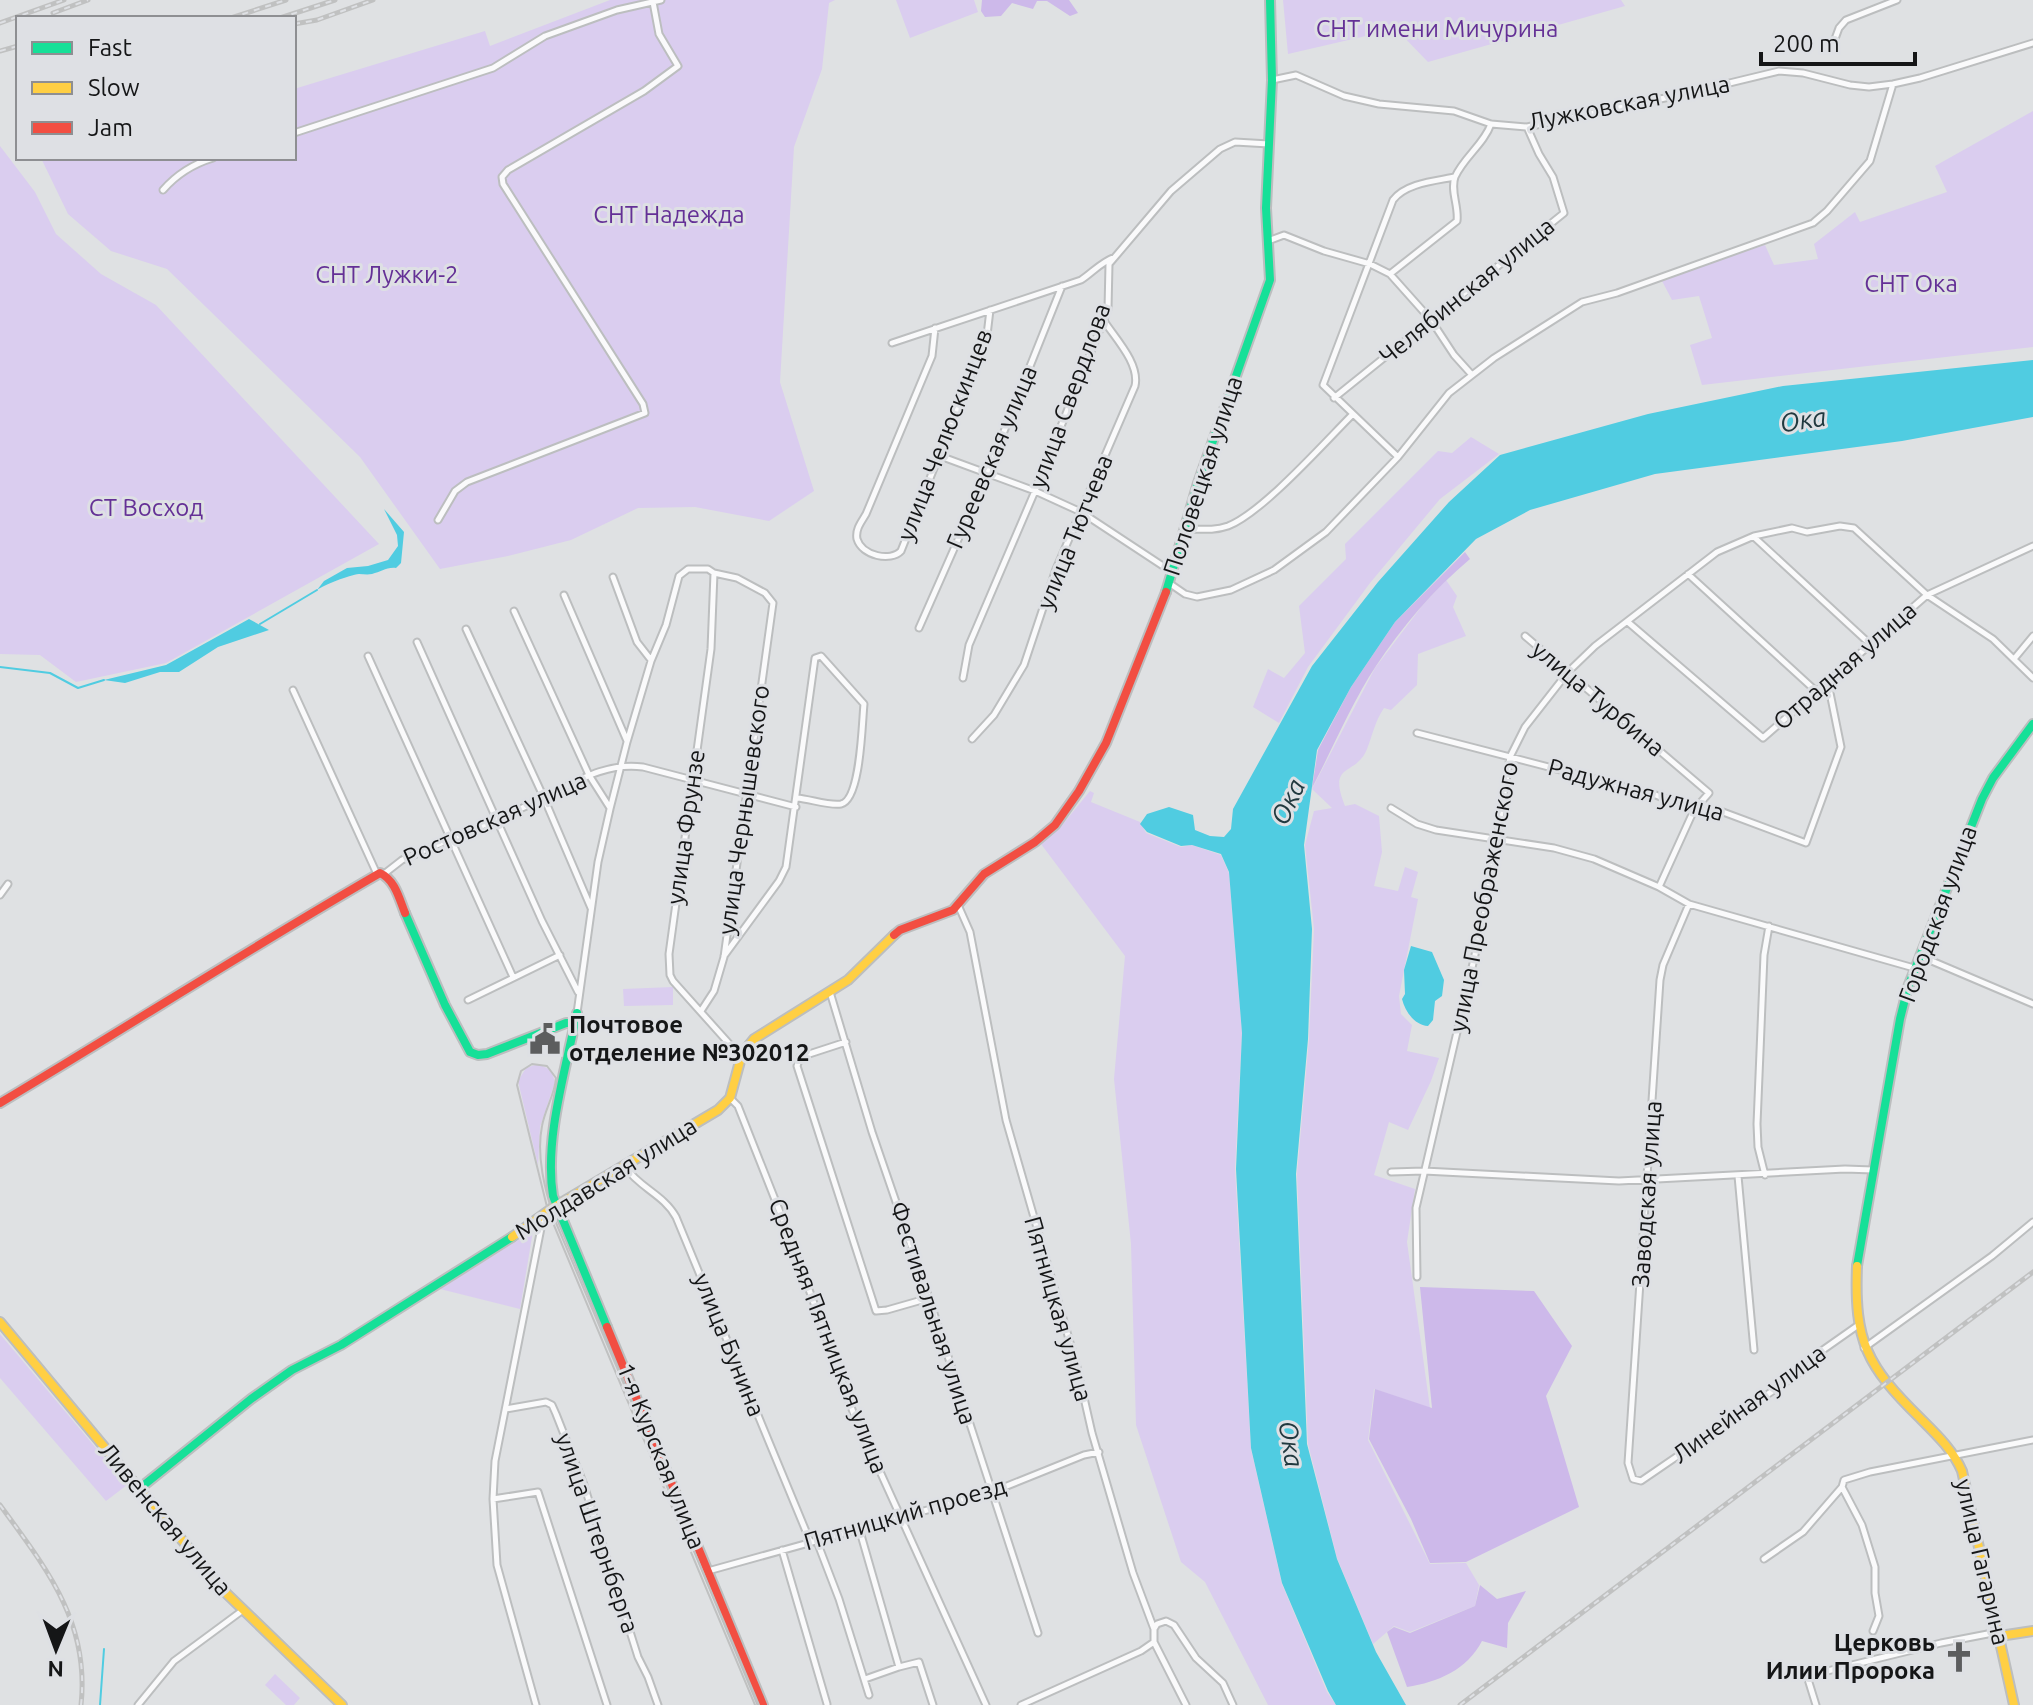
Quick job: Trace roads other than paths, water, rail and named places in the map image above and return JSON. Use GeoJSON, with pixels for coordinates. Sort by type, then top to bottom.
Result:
{"type":"FeatureCollection","features":[{"type":"Feature","properties":{"kind":"street"},"geometry":{"type":"LineString","coordinates":[[296,132],[493,68],[545,36],[617,10],[661,0]]}},
{"type":"Feature","properties":{"kind":"street","name":"Половецкая улица"},"geometry":{"type":"LineString","coordinates":[[958,904],[984,874],[1035,842],[1055,825],[1079,791],[1106,743],[1169,583],[1198,483],[1270,280],[1266,208],[1272,80],[1270,0]]}},
{"type":"Feature","properties":{"kind":"street"},"geometry":{"type":"LineString","coordinates":[[1832,47],[1839,28],[1846,20],[1897,0]]}},
{"type":"Feature","properties":{"kind":"street"},"geometry":{"type":"LineString","coordinates":[[438,520],[455,491],[467,482],[645,413],[643,404],[503,184],[502,177],[508,170],[644,91],[678,66],[659,34],[653,2]]}},
{"type":"Feature","properties":{"kind":"street","name":"Лужковская улица"},"geometry":{"type":"LineString","coordinates":[[1272,80],[1296,75],[1344,96],[1379,104],[1454,111],[1491,124],[1527,127],[1779,71],[1803,73],[1850,85],[1869,87],[1893,84],[2033,43]]}},
{"type":"Feature","properties":{"kind":"street"},"geometry":{"type":"LineString","coordinates":[[1169,583],[1185,594],[1197,597],[1231,590],[1274,570],[1326,532],[1398,457],[1449,393],[1494,358],[1582,302],[1617,293],[1813,223],[1870,161],[1893,84]]}},
{"type":"Feature","properties":{"kind":"street"},"geometry":{"type":"LineString","coordinates":[[1390,274],[1457,221],[1459,211],[1454,196],[1455,177],[1488,134],[1491,124]]}},
{"type":"Feature","properties":{"kind":"street","name":"Челябинская улица"},"geometry":{"type":"LineString","coordinates":[[1334,398],[1564,213],[1553,177],[1527,127]]}},
{"type":"Feature","properties":{"kind":"street","name":"улица Свердлова"},"geometry":{"type":"LineString","coordinates":[[963,678],[969,645],[1108,309],[1109,264],[1171,191],[1220,149],[1235,142],[1270,144]]}},
{"type":"Feature","properties":{"kind":"street"},"geometry":{"type":"LineString","coordinates":[[163,190],[175,177],[207,160]]}},
{"type":"Feature","properties":{"kind":"street"},"geometry":{"type":"LineString","coordinates":[[1398,457],[1323,385],[1396,195],[1423,183],[1455,177]]}},
{"type":"Feature","properties":{"kind":"street"},"geometry":{"type":"LineString","coordinates":[[1268,241],[1284,235],[1370,264],[1390,274],[1431,320],[1454,355],[1472,375]]}},
{"type":"Feature","properties":{"kind":"street"},"geometry":{"type":"LineString","coordinates":[[892,343],[1081,280],[1102,262],[1116,257]]}},
{"type":"Feature","properties":{"kind":"street","name":"Гуреевская улица"},"geometry":{"type":"LineString","coordinates":[[919,628],[987,474],[1062,286]]}},
{"type":"Feature","properties":{"kind":"street","name":"улица Челюскинцев"},"geometry":{"type":"LineString","coordinates":[[935,328],[932,356],[858,527],[857,539],[862,545],[887,559],[895,558],[901,551],[987,335],[990,310]]}},
{"type":"Feature","properties":{"kind":"street","name":"улица Тютчева"},"geometry":{"type":"LineString","coordinates":[[972,739],[994,715],[1024,665],[1056,569],[1137,378],[1128,357],[1103,321]]}},
{"type":"Feature","properties":{"kind":"street"},"geometry":{"type":"LineString","coordinates":[[1185,529],[1213,529],[1231,525],[1270,496],[1352,415]]}},
{"type":"Feature","properties":{"kind":"street"},"geometry":{"type":"LineString","coordinates":[[940,456],[1035,491],[1081,512],[1172,572]]}},
{"type":"Feature","properties":{"kind":"street","name":"улица Преображенского"},"geometry":{"type":"LineString","coordinates":[[1417,1277],[1416,1208],[1481,931],[1499,838],[1498,824],[1510,757],[1525,727],[1568,672],[1595,646],[1629,623],[1717,552],[1754,536],[1792,528],[1807,532],[1840,526],[1854,528],[1927,595]]}},
{"type":"Feature","properties":{"kind":"street"},"geometry":{"type":"LineString","coordinates":[[1754,536],[1871,645]]}},
{"type":"Feature","properties":{"kind":"street","name":"Отрадная улица"},"geometry":{"type":"LineString","coordinates":[[1629,623],[1763,738],[1927,595],[2033,546]]}},
{"type":"Feature","properties":{"kind":"street"},"geometry":{"type":"LineString","coordinates":[[293,690],[380,874],[392,883],[467,1048],[475,1054],[487,1054],[576,1018],[598,862],[627,742],[651,661],[666,625],[679,576],[688,569],[708,569],[714,573]]}},
{"type":"Feature","properties":{"kind":"street","name":"улица Чернышевского"},"geometry":{"type":"LineString","coordinates":[[701,1011],[714,991],[724,957],[773,603],[765,593],[737,578],[714,573]]}},
{"type":"Feature","properties":{"kind":"street","name":"улица Фрунзе"},"geometry":{"type":"LineString","coordinates":[[714,573],[711,649],[669,954],[670,975],[733,1048],[742,1054]]}},
{"type":"Feature","properties":{"kind":"street"},"geometry":{"type":"LineString","coordinates":[[1688,574],[1817,692]]}},
{"type":"Feature","properties":{"kind":"street"},"geometry":{"type":"LineString","coordinates":[[613,577],[637,642],[651,661]]}},
{"type":"Feature","properties":{"kind":"street"},"geometry":{"type":"LineString","coordinates":[[564,595],[627,742]]}},
{"type":"Feature","properties":{"kind":"street"},"geometry":{"type":"LineString","coordinates":[[1927,595],[1993,639],[2033,678]]}},
{"type":"Feature","properties":{"kind":"street"},"geometry":{"type":"LineString","coordinates":[[514,611],[589,775],[610,809]]}},
{"type":"Feature","properties":{"kind":"street"},"geometry":{"type":"LineString","coordinates":[[466,629],[592,909]]}},
{"type":"Feature","properties":{"kind":"street","name":"улица Турбина"},"geometry":{"type":"LineString","coordinates":[[1525,636],[1709,793],[1694,810]]}},
{"type":"Feature","properties":{"kind":"street"},"geometry":{"type":"LineString","coordinates":[[2014,659],[2033,636]]}},
{"type":"Feature","properties":{"kind":"street"},"geometry":{"type":"LineString","coordinates":[[417,642],[542,921],[579,993]]}},
{"type":"Feature","properties":{"kind":"street"},"geometry":{"type":"LineString","coordinates":[[368,656],[513,977]]}},
{"type":"Feature","properties":{"kind":"street"},"geometry":{"type":"LineString","coordinates":[[724,957],[786,867],[815,658],[821,656],[864,704],[860,754],[852,796],[847,801],[840,804],[797,798]]}},
{"type":"Feature","properties":{"kind":"street","name":"Радужная улица"},"geometry":{"type":"LineString","coordinates":[[1417,733],[1653,794],[1694,810],[1723,812],[1806,843],[1841,747],[1828,683]]}},
{"type":"Feature","properties":{"kind":"street","name":"Городская улица"},"geometry":{"type":"LineString","coordinates":[[1857,1262],[1900,1019],[1918,955],[1982,799],[1993,778],[2033,724]]}},
{"type":"Feature","properties":{"kind":"street","name":"Ростовская улица"},"geometry":{"type":"LineString","coordinates":[[0,1103],[402,860],[589,775],[622,767],[643,767],[796,807]]}},
{"type":"Feature","properties":{"kind":"street"},"geometry":{"type":"LineString","coordinates":[[1391,808],[1417,824],[1436,830],[1554,848],[1594,859],[1659,887],[1689,904],[1914,968]]}},
{"type":"Feature","properties":{"kind":"street"},"geometry":{"type":"LineString","coordinates":[[1659,887],[1694,810]]}},
{"type":"Feature","properties":{"kind":"street"},"geometry":{"type":"LineString","coordinates":[[0,895],[8,884]]}},
{"type":"Feature","properties":{"kind":"street"},"geometry":{"type":"LineString","coordinates":[[730,1098],[742,1054],[754,1039],[848,980],[900,930],[944,915],[958,904]]}},
{"type":"Feature","properties":{"kind":"street","name":"Пятницкая улица"},"geometry":{"type":"LineString","coordinates":[[958,904],[970,932],[1006,1120],[1077,1367],[1092,1433],[1133,1573],[1154,1629],[1154,1642],[1186,1705]]}},
{"type":"Feature","properties":{"kind":"street","name":"Заводская улица"},"geometry":{"type":"LineString","coordinates":[[1641,1481],[1633,1479],[1628,1463],[1660,980],[1663,965],[1689,904]]}},
{"type":"Feature","properties":{"kind":"street"},"geometry":{"type":"LineString","coordinates":[[1765,1175],[1758,1147],[1757,1124],[1764,955],[1769,926]]}},
{"type":"Feature","properties":{"kind":"street"},"geometry":{"type":"LineString","coordinates":[[468,1000],[560,955]]}},
{"type":"Feature","properties":{"kind":"street"},"geometry":{"type":"LineString","coordinates":[[1918,955],[2033,1004]]}},
{"type":"Feature","properties":{"kind":"street","name":"Фестивальная улица"},"geometry":{"type":"LineString","coordinates":[[830,992],[872,1132],[1038,1633]]}},
{"type":"Feature","properties":{"kind":"street","name":"1-я Курская улица"},"geometry":{"type":"LineString","coordinates":[[576,1018],[552,1148],[550,1177],[557,1207],[763,1705]]}},
{"type":"Feature","properties":{"kind":"street"},"geometry":{"type":"LineString","coordinates":[[846,1042],[800,1057],[797,1066],[876,1311],[929,1298]]}},
{"type":"Feature","properties":{"kind":"street","name":"Молдавская улица"},"geometry":{"type":"LineString","coordinates":[[139,1489],[292,1370],[341,1345],[557,1207],[718,1110],[730,1098]]}},
{"type":"Feature","properties":{"kind":"street","name":"Средняя Пятницкая улица"},"geometry":{"type":"LineString","coordinates":[[730,1098],[738,1106],[787,1231],[853,1412],[986,1705]]}},
{"type":"Feature","properties":{"kind":"street","name":"улица Бунина"},"geometry":{"type":"LineString","coordinates":[[625,1167],[635,1181],[671,1207],[676,1217],[813,1540],[869,1695]]}},
{"type":"Feature","properties":{"kind":"street"},"geometry":{"type":"LineString","coordinates":[[1391,1172],[1619,1181],[1873,1170]]}},
{"type":"Feature","properties":{"kind":"street"},"geometry":{"type":"LineString","coordinates":[[1738,1176],[1754,1350]]}},
{"type":"Feature","properties":{"kind":"street"},"geometry":{"type":"LineString","coordinates":[[536,1705],[497,1565],[493,1499],[495,1461],[543,1217]]}},
{"type":"Feature","properties":{"kind":"street","name":"Линейная улица"},"geometry":{"type":"LineString","coordinates":[[1863,1349],[1967,1275],[2033,1222]]}},
{"type":"Feature","properties":{"kind":"street","name":"улица Гагарина"},"geometry":{"type":"LineString","coordinates":[[1857,1262],[1857,1326],[1863,1349],[1882,1379],[1954,1455],[1964,1479],[2014,1705]]}},
{"type":"Feature","properties":{"kind":"street","name":"Ливенская улица"},"geometry":{"type":"LineString","coordinates":[[0,1322],[194,1557],[243,1610],[342,1705]]}},
{"type":"Feature","properties":{"kind":"street","name":"Линейная улица"},"geometry":{"type":"LineString","coordinates":[[1641,1481],[1809,1366],[1820,1352],[1857,1326]]}},
{"type":"Feature","properties":{"kind":"street","name":"улица Штернберга"},"geometry":{"type":"LineString","coordinates":[[506,1409],[546,1402],[552,1405],[584,1485],[638,1657],[658,1705]]}},
{"type":"Feature","properties":{"kind":"street"},"geometry":{"type":"LineString","coordinates":[[1764,1559],[1803,1532],[1842,1487],[1844,1480],[2033,1440]]}},
{"type":"Feature","properties":{"kind":"street","name":"Пятницкий проезд"},"geometry":{"type":"LineString","coordinates":[[708,1571],[992,1492],[1084,1455],[1099,1452]]}},
{"type":"Feature","properties":{"kind":"street"},"geometry":{"type":"LineString","coordinates":[[1842,1487],[1862,1525],[1875,1567],[1879,1616],[1873,1631]]}},
{"type":"Feature","properties":{"kind":"street"},"geometry":{"type":"LineString","coordinates":[[493,1499],[538,1492],[607,1705]]}},
{"type":"Feature","properties":{"kind":"street"},"geometry":{"type":"LineString","coordinates":[[859,1527],[899,1667]]}},
{"type":"Feature","properties":{"kind":"street"},"geometry":{"type":"LineString","coordinates":[[782,1550],[827,1704]]}},
{"type":"Feature","properties":{"kind":"street"},"geometry":{"type":"LineString","coordinates":[[138,1705],[174,1661],[243,1610]]}},
{"type":"Feature","properties":{"kind":"street"},"geometry":{"type":"LineString","coordinates":[[1154,1629],[1157,1624],[1166,1621],[1174,1625],[1196,1658],[1223,1683],[1233,1705]]}},
{"type":"Feature","properties":{"kind":"street"},"geometry":{"type":"LineString","coordinates":[[1816,1705],[1807,1676],[1926,1646],[2033,1631]]}},
{"type":"Feature","properties":{"kind":"street"},"geometry":{"type":"LineString","coordinates":[[1021,1705],[1141,1651],[1154,1642]]}},
{"type":"Feature","properties":{"kind":"street"},"geometry":{"type":"LineString","coordinates":[[865,1679],[919,1662],[933,1705]]}},
{"type":"Feature","properties":{"kind":"street"},"geometry":{"type":"LineString","coordinates":[[1035,1698],[1041,1705]]}},
{"type":"Feature","properties":{"kind":"water","name":"Ока"},"geometry":{"type":"Polygon","coordinates":[[[2033,360],[2033,417],[1902,441],[1655,474],[1530,510],[1476,539],[1395,622],[1351,687],[1317,750],[1304,845],[1312,929],[1308,1039],[1296,1174],[1307,1444],[1337,1559],[1376,1652],[1406,1705],[1336,1705],[1282,1583],[1251,1448],[1236,1169],[1242,1033],[1229,872],[1221,854],[1192,845],[1181,846],[1147,832],[1140,824],[1147,814],[1169,807],[1193,815],[1195,830],[1224,837],[1231,829],[1233,809],[1312,666],[1378,582],[1449,502],[1500,455],[1648,414],[1783,386],[2033,360]]]}},
{"type":"Feature","properties":{"kind":"water"},"geometry":{"type":"Polygon","coordinates":[[[384,509],[404,532],[401,563],[396,568],[372,574],[349,576],[317,590],[324,581],[347,568],[388,560],[398,546],[397,535],[384,509]]]}},
{"type":"Feature","properties":{"kind":"water"},"geometry":{"type":"Polygon","coordinates":[[[249,619],[269,630],[218,647],[179,672],[160,672],[125,683],[104,680],[166,665],[249,619]]]}},
{"type":"Feature","properties":{"kind":"water"},"geometry":{"type":"Polygon","coordinates":[[[1411,946],[1432,952],[1444,980],[1442,996],[1435,1001],[1433,1020],[1428,1026],[1411,1017],[1402,999],[1405,994],[1404,970],[1411,946]]]}},
{"type":"Feature","properties":{"kind":"waterway"},"geometry":{"type":"LineString","coordinates":[[260,624],[317,590]]}},
{"type":"Feature","properties":{"kind":"waterway"},"geometry":{"type":"LineString","coordinates":[[0,667],[50,673],[78,688],[104,680]]}},
{"type":"Feature","properties":{"kind":"waterway"},"geometry":{"type":"LineString","coordinates":[[100,1705],[104,1649]]}},
{"type":"Feature","properties":{"kind":"tram line"},"geometry":{"type":"LineString","coordinates":[[755,1705],[548,1211],[517,1085],[521,1071],[532,1064],[547,1066],[556,1078],[540,1137],[541,1161],[554,1218],[759,1705]]}},
{"type":"Feature","properties":{"kind":"railway"},"geometry":{"type":"LineString","coordinates":[[19,16],[64,0]]}},
{"type":"Feature","properties":{"kind":"railway"},"geometry":{"type":"LineString","coordinates":[[53,13],[88,0]]}},
{"type":"Feature","properties":{"kind":"railway"},"geometry":{"type":"LineString","coordinates":[[237,16],[286,0]]}},
{"type":"Feature","properties":{"kind":"railway"},"geometry":{"type":"LineString","coordinates":[[286,16],[335,0]]}},
{"type":"Feature","properties":{"kind":"railway"},"geometry":{"type":"LineString","coordinates":[[296,24],[317,20],[373,0]]}},
{"type":"Feature","properties":{"kind":"railway"},"geometry":{"type":"LineString","coordinates":[[0,23],[16,17]]}},
{"type":"Feature","properties":{"kind":"railway"},"geometry":{"type":"LineString","coordinates":[[0,51],[16,47]]}},
{"type":"Feature","properties":{"kind":"railway"},"geometry":{"type":"LineString","coordinates":[[1460,1705],[2033,1272]]}},
{"type":"Feature","properties":{"kind":"railway"},"geometry":{"type":"LineString","coordinates":[[0,1505],[48,1574],[71,1622],[79,1648],[81,1705]]}},
{"type":"Feature","properties":{"kind":"place","name":"Почтовое отделение №302012"},"geometry":{"type":"Point","coordinates":[545,1039]}},
{"type":"Feature","properties":{"kind":"place","name":"Церковь Илии Пророка"},"geometry":{"type":"Point","coordinates":[1959,1657]}},
{"type":"Feature","properties":{"kind":"park label","name":"СНТ имени Мичурина"},"geometry":{"type":"Point","coordinates":[1437,29]}},
{"type":"Feature","properties":{"kind":"park label","name":"СНТ Надежда"},"geometry":{"type":"Point","coordinates":[669,215]}},
{"type":"Feature","properties":{"kind":"park label","name":"СНТ Лужки-2"},"geometry":{"type":"Point","coordinates":[387,275]}},
{"type":"Feature","properties":{"kind":"park label","name":"СНТ Ока"},"geometry":{"type":"Point","coordinates":[1911,284]}},
{"type":"Feature","properties":{"kind":"park label","name":"СТ Восход"},"geometry":{"type":"Point","coordinates":[146,508]}}]}
